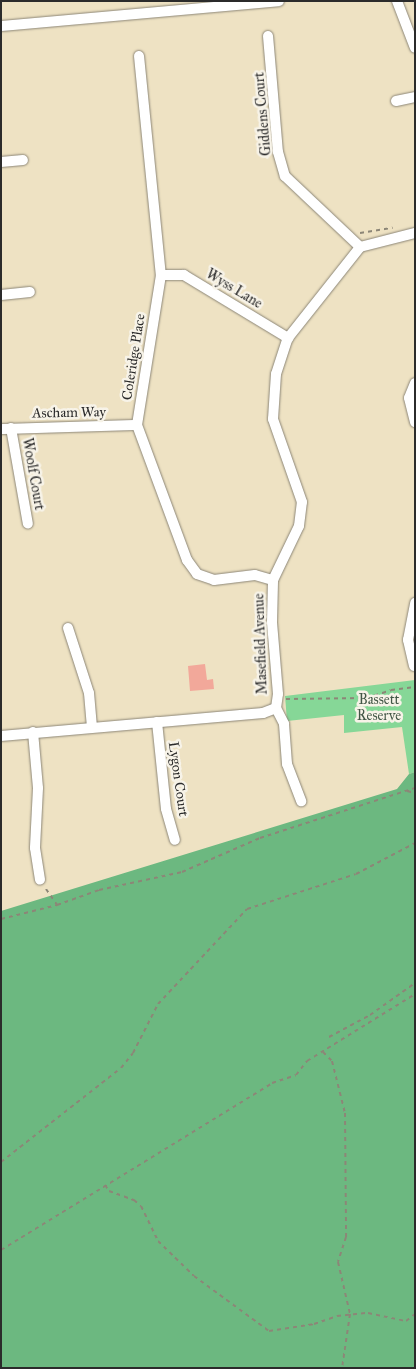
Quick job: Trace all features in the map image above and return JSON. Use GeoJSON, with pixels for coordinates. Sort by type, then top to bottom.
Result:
{"type":"FeatureCollection","features":[{"type":"Feature","properties":{"kind":"street"},"geometry":{"type":"LineString","coordinates":[[1,26],[224,4],[279,1]]}},
{"type":"Feature","properties":{"kind":"street"},"geometry":{"type":"LineString","coordinates":[[397,1],[415,48]]}},
{"type":"Feature","properties":{"kind":"street","name":"Giddens Court"},"geometry":{"type":"LineString","coordinates":[[268,36],[278,152],[285,176],[360,247]]}},
{"type":"Feature","properties":{"kind":"street","name":"Coleridge Place"},"geometry":{"type":"LineString","coordinates":[[139,56],[162,275],[137,425],[187,560],[197,574],[214,580],[255,575],[273,580]]}},
{"type":"Feature","properties":{"kind":"street"},"geometry":{"type":"LineString","coordinates":[[396,101],[415,97]]}},
{"type":"Feature","properties":{"kind":"street"},"geometry":{"type":"LineString","coordinates":[[1,162],[23,160]]}},
{"type":"Feature","properties":{"kind":"street"},"geometry":{"type":"LineString","coordinates":[[360,247],[415,233]]}},
{"type":"Feature","properties":{"kind":"street","name":"Masefield Avenue"},"geometry":{"type":"LineString","coordinates":[[1,736],[263,713],[276,708],[278,694],[272,622],[273,580],[299,526],[302,502],[273,419],[276,374],[288,338],[360,247]]}},
{"type":"Feature","properties":{"kind":"street","name":"Wyss Lane"},"geometry":{"type":"LineString","coordinates":[[162,275],[184,275],[288,338]]}},
{"type":"Feature","properties":{"kind":"street"},"geometry":{"type":"LineString","coordinates":[[1,295],[30,292]]}},
{"type":"Feature","properties":{"kind":"street"},"geometry":{"type":"LineString","coordinates":[[415,383],[409,398],[415,422]]}},
{"type":"Feature","properties":{"kind":"street","name":"Ascham Way"},"geometry":{"type":"LineString","coordinates":[[6,429],[137,425]]}},
{"type":"Feature","properties":{"kind":"street","name":"Woolf Court"},"geometry":{"type":"LineString","coordinates":[[6,429],[28,524]]}},
{"type":"Feature","properties":{"kind":"street"},"geometry":{"type":"LineString","coordinates":[[414,666],[408,640],[415,603]]}},
{"type":"Feature","properties":{"kind":"street"},"geometry":{"type":"LineString","coordinates":[[68,628],[89,693],[92,727]]}},
{"type":"Feature","properties":{"kind":"street"},"geometry":{"type":"LineString","coordinates":[[276,708],[284,724],[287,764],[302,801]]}},
{"type":"Feature","properties":{"kind":"street","name":"Lygon Court"},"geometry":{"type":"LineString","coordinates":[[157,722],[166,808],[175,840]]}},
{"type":"Feature","properties":{"kind":"street"},"geometry":{"type":"LineString","coordinates":[[33,732],[38,788],[35,848],[40,880]]}},
{"type":"Feature","properties":{"kind":"path"},"geometry":{"type":"LineString","coordinates":[[350,238],[356,232],[395,228]]}},
{"type":"Feature","properties":{"kind":"path"},"geometry":{"type":"LineString","coordinates":[[1,919],[57,906],[99,890],[182,872],[260,838],[415,788]]}},
{"type":"Feature","properties":{"kind":"path"},"geometry":{"type":"LineString","coordinates":[[407,791],[415,792]]}},
{"type":"Feature","properties":{"kind":"path"},"geometry":{"type":"LineString","coordinates":[[1,1162],[121,1068],[133,1053],[158,1004],[247,909],[356,874],[415,843]]}},
{"type":"Feature","properties":{"kind":"path"},"geometry":{"type":"LineString","coordinates":[[40,880],[57,906]]}},
{"type":"Feature","properties":{"kind":"path"},"geometry":{"type":"LineString","coordinates":[[329,1037],[370,1014],[415,983]]}},
{"type":"Feature","properties":{"kind":"path"},"geometry":{"type":"LineString","coordinates":[[1,1250],[272,1083],[296,1075],[307,1061],[415,994]]}},
{"type":"Feature","properties":{"kind":"path"},"geometry":{"type":"LineString","coordinates":[[324,1052],[332,1061],[345,1114],[346,1237],[338,1262],[350,1314],[342,1368]]}},
{"type":"Feature","properties":{"kind":"path"},"geometry":{"type":"LineString","coordinates":[[105,1185],[109,1190],[134,1200],[141,1206],[158,1241],[194,1276],[269,1331],[350,1314],[368,1313],[406,1321],[415,1314]]}},
{"type":"Feature","properties":{"kind":"green space","name":"Bassett Reserve"},"geometry":{"type":"Polygon","coordinates":[[[415,680],[415,772],[409,774],[402,727],[344,733],[344,715],[287,721],[285,696],[415,680]]]}},
{"type":"Feature","properties":{"kind":"green space"},"geometry":{"type":"Polygon","coordinates":[[[415,772],[415,1368],[1,1368],[1,911],[397,789],[409,774],[415,772]]]}},
{"type":"Feature","properties":{"kind":"building"},"geometry":{"type":"Polygon","coordinates":[[[205,664],[207,680],[213,679],[214,689],[190,691],[188,666],[205,664]]]}}]}
